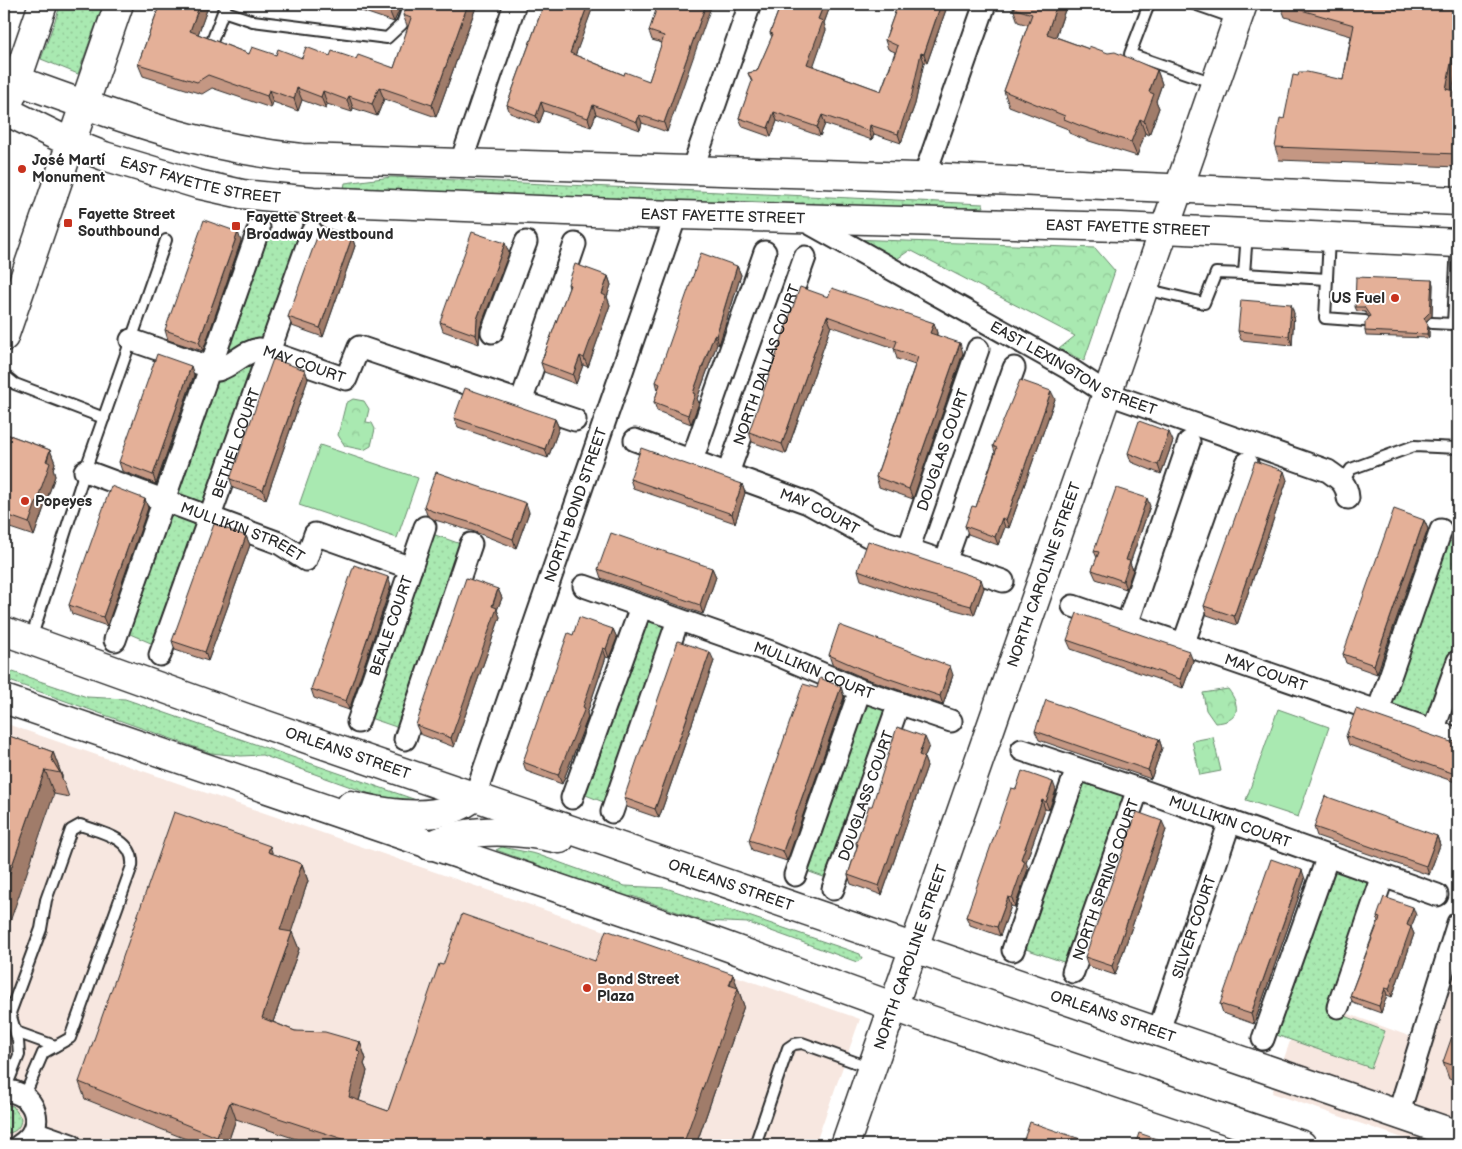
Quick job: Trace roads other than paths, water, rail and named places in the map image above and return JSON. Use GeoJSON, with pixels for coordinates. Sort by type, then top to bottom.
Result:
{"type":"FeatureCollection","features":[{"type":"Feature","properties":{"kind":"main road"},"geometry":{"type":"LineString","coordinates":[[4,113],[10,80],[43,4]]}},
{"type":"Feature","properties":{"kind":"main road"},"geometry":{"type":"LineString","coordinates":[[4,337],[120,4]]}},
{"type":"Feature","properties":{"kind":"main road","name":"NORTH CAROLINE STREET"},"geometry":{"type":"LineString","coordinates":[[845,1145],[1240,12]]}},
{"type":"Feature","properties":{"kind":"main road"},"geometry":{"type":"LineString","coordinates":[[10,80],[163,132],[257,153],[302,158],[924,177],[1458,202]]}},
{"type":"Feature","properties":{"kind":"main road","name":"EAST FAYETTE STREET"},"geometry":{"type":"LineString","coordinates":[[4,113],[71,143],[142,168],[242,194],[314,201],[676,215],[1165,229],[1458,243]]}},
{"type":"Feature","properties":{"kind":"main road","name":"ORLEANS STREET"},"geometry":{"type":"LineString","coordinates":[[4,631],[255,721],[1458,1135]]}},
{"type":"Feature","properties":{"kind":"main road"},"geometry":{"type":"LineString","coordinates":[[4,699],[1302,1145]]}},
{"type":"Feature","properties":{"kind":"main road"},"geometry":{"type":"LineString","coordinates":[[225,776],[371,810],[404,813],[429,814],[450,810],[465,804],[475,796]]}},
{"type":"Feature","properties":{"kind":"main road"},"geometry":{"type":"LineString","coordinates":[[430,846],[459,836],[491,832],[530,833],[662,860]]}},
{"type":"Feature","properties":{"kind":"street"},"geometry":{"type":"LineString","coordinates":[[461,162],[515,4]]}},
{"type":"Feature","properties":{"kind":"street"},"geometry":{"type":"LineString","coordinates":[[692,170],[750,4]]}},
{"type":"Feature","properties":{"kind":"street"},"geometry":{"type":"LineString","coordinates":[[924,177],[985,4]]}},
{"type":"Feature","properties":{"kind":"street","name":"NORTH BOND STREET"},"geometry":{"type":"LineString","coordinates":[[475,796],[676,215]]}},
{"type":"Feature","properties":{"kind":"street","name":"EAST LEXINGTON STREET"},"geometry":{"type":"LineString","coordinates":[[801,218],[1068,368],[1106,393],[1328,471],[1345,490]]}},
{"type":"Feature","properties":{"kind":"street"},"geometry":{"type":"LineString","coordinates":[[115,640],[260,228]]}},
{"type":"Feature","properties":{"kind":"street","name":"BETHEL COURT"},"geometry":{"type":"LineString","coordinates":[[160,655],[312,232]]}},
{"type":"Feature","properties":{"kind":"street"},"geometry":{"type":"LineString","coordinates":[[492,332],[526,242]]}},
{"type":"Feature","properties":{"kind":"street"},"geometry":{"type":"LineString","coordinates":[[521,402],[575,244]]}},
{"type":"Feature","properties":{"kind":"street"},"geometry":{"type":"LineString","coordinates":[[692,460],[765,252]]}},
{"type":"Feature","properties":{"kind":"street","name":"NORTH DALLAS COURT"},"geometry":{"type":"LineString","coordinates":[[728,473],[805,257]]}},
{"type":"Feature","properties":{"kind":"street","name":"MAY COURT"},"geometry":{"type":"LineString","coordinates":[[131,340],[218,370],[227,367],[249,350],[260,349],[346,379],[359,347],[575,420]]}},
{"type":"Feature","properties":{"kind":"street","name":"DOUGLAS COURT"},"geometry":{"type":"LineString","coordinates":[[908,550],[978,349]]}},
{"type":"Feature","properties":{"kind":"street"},"geometry":{"type":"LineString","coordinates":[[945,562],[1014,368]]}},
{"type":"Feature","properties":{"kind":"street","name":"MAY COURT"},"geometry":{"type":"LineString","coordinates":[[635,440],[808,503],[868,536],[1003,581]]}},
{"type":"Feature","properties":{"kind":"street"},"geometry":{"type":"LineString","coordinates":[[1127,625],[1190,442]]}},
{"type":"Feature","properties":{"kind":"street"},"geometry":{"type":"LineString","coordinates":[[1183,645],[1247,463]]}},
{"type":"Feature","properties":{"kind":"street","name":"MULLIKIN STREET"},"geometry":{"type":"LineString","coordinates":[[86,471],[279,544],[306,560],[315,534],[412,568]]}},
{"type":"Feature","properties":{"kind":"street","name":"BEALE COURT"},"geometry":{"type":"LineString","coordinates":[[358,722],[425,527]]}},
{"type":"Feature","properties":{"kind":"street"},"geometry":{"type":"LineString","coordinates":[[1378,711],[1441,530]]}},
{"type":"Feature","properties":{"kind":"street"},"geometry":{"type":"LineString","coordinates":[[406,739],[470,544]]}},
{"type":"Feature","properties":{"kind":"street"},"geometry":{"type":"LineString","coordinates":[[584,586],[678,620],[612,812]]}},
{"type":"Feature","properties":{"kind":"street","name":"MAY COURT"},"geometry":{"type":"LineString","coordinates":[[1074,606],[1458,739]]}},
{"type":"Feature","properties":{"kind":"street"},"geometry":{"type":"LineString","coordinates":[[572,798],[641,607]]}},
{"type":"Feature","properties":{"kind":"street","name":"MULLIKIN COURT"},"geometry":{"type":"LineString","coordinates":[[678,620],[771,652],[860,690],[951,722]]}},
{"type":"Feature","properties":{"kind":"street"},"geometry":{"type":"LineString","coordinates":[[1433,731],[1458,661]]}},
{"type":"Feature","properties":{"kind":"street"},"geometry":{"type":"LineString","coordinates":[[795,875],[860,690]]}},
{"type":"Feature","properties":{"kind":"street","name":"DOUGLASS COURT"},"geometry":{"type":"LineString","coordinates":[[833,889],[898,703]]}},
{"type":"Feature","properties":{"kind":"street","name":"MULLIKIN COURT"},"geometry":{"type":"LineString","coordinates":[[1022,750],[1437,895]]}},
{"type":"Feature","properties":{"kind":"street"},"geometry":{"type":"LineString","coordinates":[[1013,950],[1077,769]]}},
{"type":"Feature","properties":{"kind":"street","name":"NORTH SPRING COURT"},"geometry":{"type":"LineString","coordinates":[[1074,972],[1138,789]]}},
{"type":"Feature","properties":{"kind":"street","name":"SILVER COURT"},"geometry":{"type":"LineString","coordinates":[[1158,1033],[1230,822]]}},
{"type":"Feature","properties":{"kind":"street"},"geometry":{"type":"LineString","coordinates":[[1263,1039],[1328,856]]}},
{"type":"Feature","properties":{"kind":"street"},"geometry":{"type":"LineString","coordinates":[[1338,1007],[1383,876]]}},
{"type":"Feature","properties":{"kind":"street"},"geometry":{"type":"LineString","coordinates":[[1398,1115],[1458,923]]}},
{"type":"Feature","properties":{"kind":"street"},"geometry":{"type":"LineString","coordinates":[[11,1092],[36,1112],[27,1139],[71,1145]]}},
{"type":"Feature","properties":{"kind":"lane"},"geometry":{"type":"LineString","coordinates":[[213,39],[224,7],[253,21],[387,38],[402,24],[409,4]]}},
{"type":"Feature","properties":{"kind":"lane"},"geometry":{"type":"LineString","coordinates":[[1149,4],[1130,54],[1215,83]]}},
{"type":"Feature","properties":{"kind":"lane"},"geometry":{"type":"LineString","coordinates":[[1194,4],[1240,12]]}},
{"type":"Feature","properties":{"kind":"lane"},"geometry":{"type":"LineString","coordinates":[[1244,274],[1248,233]]}},
{"type":"Feature","properties":{"kind":"lane"},"geometry":{"type":"LineString","coordinates":[[1329,237],[1325,318],[1365,320]]}},
{"type":"Feature","properties":{"kind":"lane"},"geometry":{"type":"LineString","coordinates":[[30,640],[166,240]]}},
{"type":"Feature","properties":{"kind":"lane"},"geometry":{"type":"LineString","coordinates":[[1432,323],[1453,324],[1458,243]]}},
{"type":"Feature","properties":{"kind":"lane"},"geometry":{"type":"LineString","coordinates":[[1144,288],[1204,303],[1216,273],[1327,279]]}},
{"type":"Feature","properties":{"kind":"lane"},"geometry":{"type":"LineString","coordinates":[[4,375],[14,384],[104,418]]}},
{"type":"Feature","properties":{"kind":"lane"},"geometry":{"type":"LineString","coordinates":[[1345,490],[1351,469],[1414,446],[1458,448]]}},
{"type":"Feature","properties":{"kind":"lane"},"geometry":{"type":"LineString","coordinates":[[80,825],[128,846],[133,856],[132,866],[70,1038],[43,1052],[11,1092],[19,1055],[16,1032],[10,1013],[41,929],[46,900],[71,830],[80,825]]}},
{"type":"Feature","properties":{"kind":"lane"},"geometry":{"type":"LineString","coordinates":[[16,1032],[55,1046]]}},
{"type":"Feature","properties":{"kind":"lane"},"geometry":{"type":"LineString","coordinates":[[755,1145],[788,1048],[794,1044],[802,1043],[872,1068]]}},
{"type":"Feature","properties":{"kind":"place","name":"José Martí Monument"},"geometry":{"type":"Point","coordinates":[22,169]}},
{"type":"Feature","properties":{"kind":"place","name":"Fayette Street Southbound"},"geometry":{"type":"Point","coordinates":[68,223]}},
{"type":"Feature","properties":{"kind":"place","name":"Fayette Street & Broadway Westbound"},"geometry":{"type":"Point","coordinates":[236,226]}},
{"type":"Feature","properties":{"kind":"place","name":"US Fuel"},"geometry":{"type":"Point","coordinates":[1395,298]}},
{"type":"Feature","properties":{"kind":"place","name":"Popeyes"},"geometry":{"type":"Point","coordinates":[25,501]}},
{"type":"Feature","properties":{"kind":"place","name":"Bond Street Plaza"},"geometry":{"type":"Point","coordinates":[587,988]}}]}
